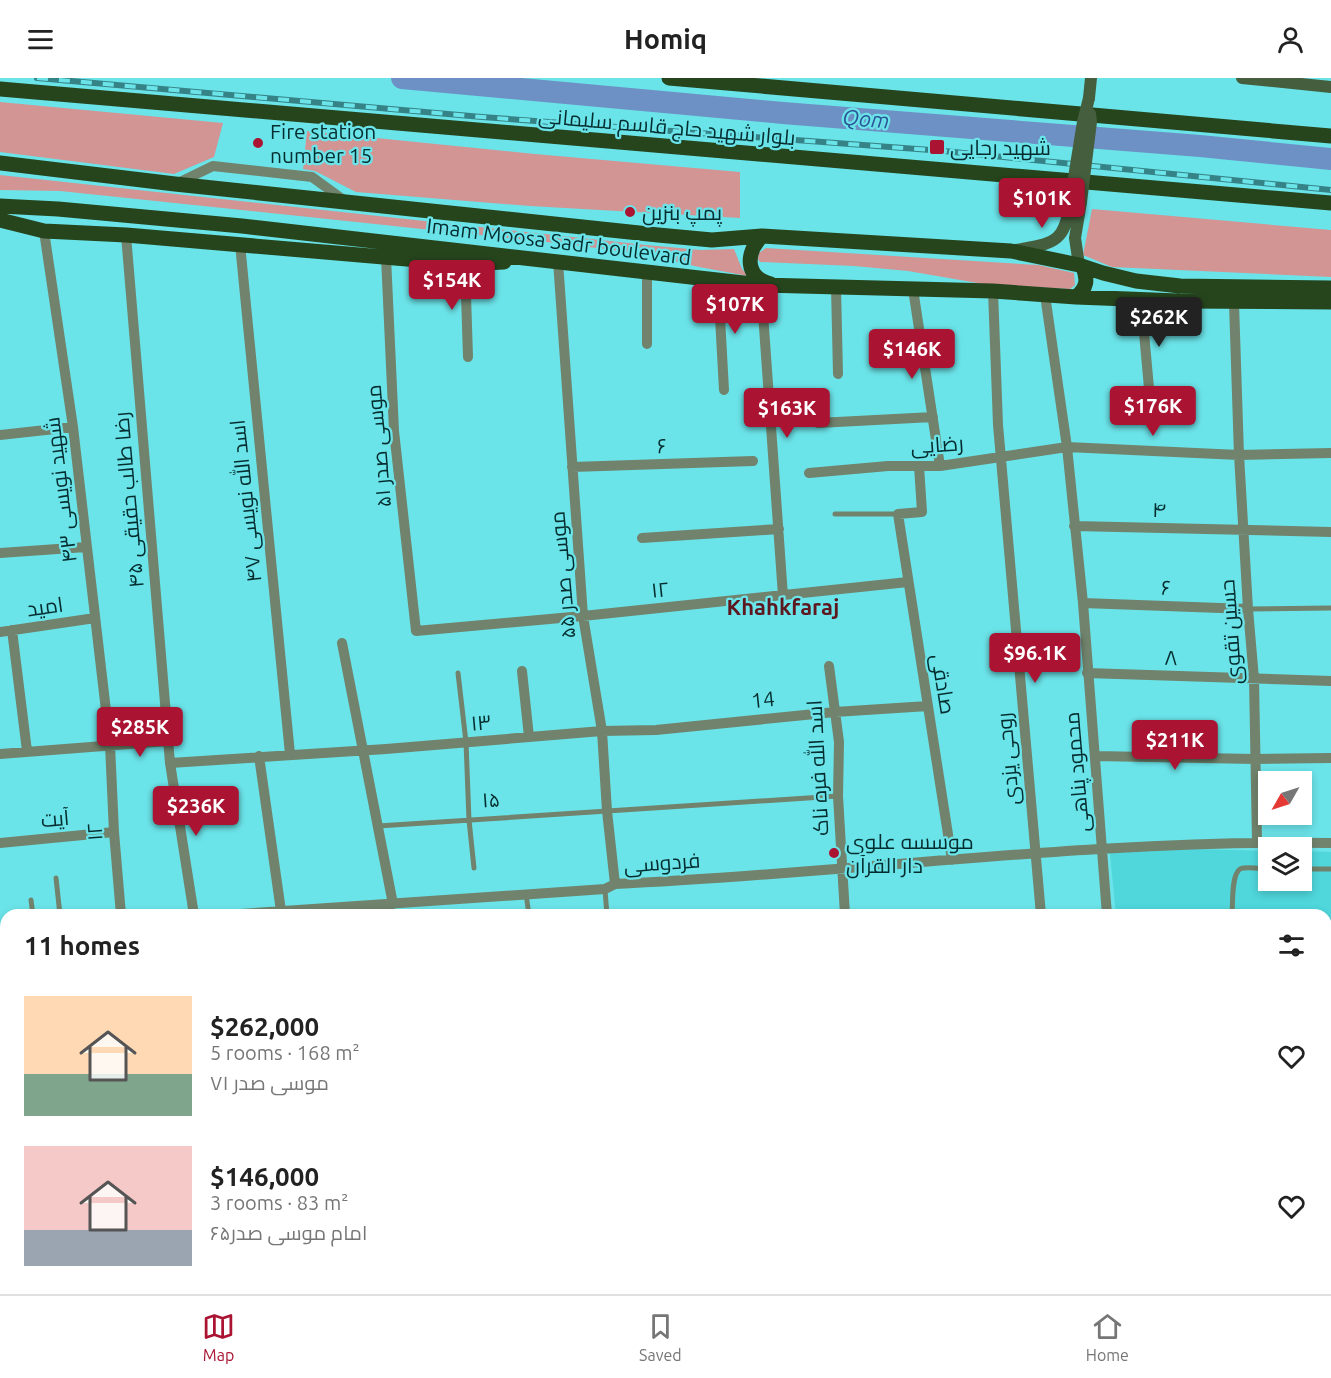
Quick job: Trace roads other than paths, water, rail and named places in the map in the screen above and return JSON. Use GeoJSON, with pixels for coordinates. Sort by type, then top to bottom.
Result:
{"type":"FeatureCollection","features":[{"type":"Feature","properties":{"kind":"main road"},"geometry":{"type":"LineString","coordinates":[[669,78],[1331,136]]}},
{"type":"Feature","properties":{"kind":"main road"},"geometry":{"type":"LineString","coordinates":[[1242,78],[1331,87]]}},
{"type":"Feature","properties":{"kind":"main road"},"geometry":{"type":"LineString","coordinates":[[1076,297],[1083,291],[1087,276],[1081,266],[1075,238],[1083,123],[1091,80]]}},
{"type":"Feature","properties":{"kind":"main road","name":"بلوار شهید حاج قاسم سلیمانی"},"geometry":{"type":"LineString","coordinates":[[0,89],[1331,203]]}},
{"type":"Feature","properties":{"kind":"main road","name":"Imam Moosa Sadr boulevard"},"geometry":{"type":"LineString","coordinates":[[0,163],[348,203],[712,240],[762,236],[1011,251],[1136,281],[1180,286],[1331,288]]}},
{"type":"Feature","properties":{"kind":"main road"},"geometry":{"type":"LineString","coordinates":[[1011,251],[1047,244],[1058,238],[1076,202]]}},
{"type":"Feature","properties":{"kind":"main road","name":"Imam Moosa Sadr boulevard"},"geometry":{"type":"LineString","coordinates":[[0,206],[242,226],[768,285],[993,291],[1076,297],[1234,303],[1331,302]]}},
{"type":"Feature","properties":{"kind":"main road"},"geometry":{"type":"LineString","coordinates":[[0,220],[44,231],[126,235],[465,264],[558,261]]}},
{"type":"Feature","properties":{"kind":"main road"},"geometry":{"type":"LineString","coordinates":[[762,236],[754,244],[750,255],[750,266],[756,276],[768,285]]}},
{"type":"Feature","properties":{"kind":"street"},"geometry":{"type":"LineString","coordinates":[[175,184],[213,166],[312,177],[348,203]]}},
{"type":"Feature","properties":{"kind":"street","name":"۴۳ شهید نویسی"},"geometry":{"type":"LineString","coordinates":[[44,231],[73,427],[110,746]]}},
{"type":"Feature","properties":{"kind":"street","name":"۴۵ رضا طالب حقیقی"},"geometry":{"type":"LineString","coordinates":[[126,235],[170,763],[193,909]]}},
{"type":"Feature","properties":{"kind":"street","name":"۴۷ اسد الله نویسی"},"geometry":{"type":"LineString","coordinates":[[240,244],[290,754]]}},
{"type":"Feature","properties":{"kind":"street","name":"موسی صدر ۵۱"},"geometry":{"type":"LineString","coordinates":[[386,257],[394,431],[416,630]]}},
{"type":"Feature","properties":{"kind":"street","name":"موسی صدر ۵۵"},"geometry":{"type":"LineString","coordinates":[[558,261],[583,616],[602,731],[615,884]]}},
{"type":"Feature","properties":{"kind":"street"},"geometry":{"type":"LineString","coordinates":[[465,264],[468,357]]}},
{"type":"Feature","properties":{"kind":"street"},"geometry":{"type":"LineString","coordinates":[[646,344],[647,273]]}},
{"type":"Feature","properties":{"kind":"street"},"geometry":{"type":"LineString","coordinates":[[718,281],[724,390]]}},
{"type":"Feature","properties":{"kind":"street"},"geometry":{"type":"LineString","coordinates":[[768,285],[783,596]]}},
{"type":"Feature","properties":{"kind":"street"},"geometry":{"type":"LineString","coordinates":[[836,287],[838,374]]}},
{"type":"Feature","properties":{"kind":"street"},"geometry":{"type":"LineString","coordinates":[[913,289],[940,466]]}},
{"type":"Feature","properties":{"kind":"street","name":"روحی یزدی"},"geometry":{"type":"LineString","coordinates":[[993,291],[998,425],[1040,909]]}},
{"type":"Feature","properties":{"kind":"street","name":"محمود پناهی"},"geometry":{"type":"LineString","coordinates":[[1045,295],[1067,447],[1083,603],[1107,909]]}},
{"type":"Feature","properties":{"kind":"street"},"geometry":{"type":"LineString","coordinates":[[1141,300],[1150,399]]}},
{"type":"Feature","properties":{"kind":"street","name":"حسین تقوی"},"geometry":{"type":"LineString","coordinates":[[1234,303],[1239,455],[1254,679],[1257,842]]}},
{"type":"Feature","properties":{"kind":"street"},"geometry":{"type":"LineString","coordinates":[[818,423],[933,417]]}},
{"type":"Feature","properties":{"kind":"street"},"geometry":{"type":"LineString","coordinates":[[0,435],[73,427]]}},
{"type":"Feature","properties":{"kind":"street","name":"رضایی"},"geometry":{"type":"LineString","coordinates":[[809,473],[888,466],[940,466],[1067,447],[1239,455],[1331,453]]}},
{"type":"Feature","properties":{"kind":"street","name":"۶"},"geometry":{"type":"LineString","coordinates":[[572,467],[753,461]]}},
{"type":"Feature","properties":{"kind":"street"},"geometry":{"type":"LineString","coordinates":[[898,514],[922,512],[919,466]]}},
{"type":"Feature","properties":{"kind":"street","name":"صادقی"},"geometry":{"type":"LineString","coordinates":[[898,514],[952,860]]}},
{"type":"Feature","properties":{"kind":"street","name":"۴"},"geometry":{"type":"LineString","coordinates":[[1074,526],[1331,532]]}},
{"type":"Feature","properties":{"kind":"street"},"geometry":{"type":"LineString","coordinates":[[642,538],[779,529]]}},
{"type":"Feature","properties":{"kind":"street"},"geometry":{"type":"LineString","coordinates":[[0,553],[86,547]]}},
{"type":"Feature","properties":{"kind":"street","name":"۱۲"},"geometry":{"type":"LineString","coordinates":[[416,630],[583,616],[908,582]]}},
{"type":"Feature","properties":{"kind":"street","name":"۶"},"geometry":{"type":"LineString","coordinates":[[1083,603],[1248,609]]}},
{"type":"Feature","properties":{"kind":"street","name":"امید"},"geometry":{"type":"LineString","coordinates":[[0,632],[95,618]]}},
{"type":"Feature","properties":{"kind":"street"},"geometry":{"type":"LineString","coordinates":[[12,630],[27,751]]}},
{"type":"Feature","properties":{"kind":"street"},"geometry":{"type":"LineString","coordinates":[[342,643],[393,904]]}},
{"type":"Feature","properties":{"kind":"street","name":"اسد الله فره ناک"},"geometry":{"type":"LineString","coordinates":[[829,666],[839,742],[838,796],[846,909]]}},
{"type":"Feature","properties":{"kind":"street"},"geometry":{"type":"LineString","coordinates":[[522,671],[529,737]]}},
{"type":"Feature","properties":{"kind":"street","name":"۸"},"geometry":{"type":"LineString","coordinates":[[1087,674],[1331,681]]}},
{"type":"Feature","properties":{"kind":"street","name":"14"},"geometry":{"type":"LineString","coordinates":[[602,731],[656,730],[835,712],[928,706]]}},
{"type":"Feature","properties":{"kind":"street","name":"۱۳"},"geometry":{"type":"LineString","coordinates":[[170,763],[602,731]]}},
{"type":"Feature","properties":{"kind":"street"},"geometry":{"type":"LineString","coordinates":[[0,754],[168,741]]}},
{"type":"Feature","properties":{"kind":"street","name":"۱۲"},"geometry":{"type":"LineString","coordinates":[[110,746],[120,909]]}},
{"type":"Feature","properties":{"kind":"street"},"geometry":{"type":"LineString","coordinates":[[259,756],[280,909]]}},
{"type":"Feature","properties":{"kind":"street"},"geometry":{"type":"LineString","coordinates":[[1095,756],[1331,758]]}},
{"type":"Feature","properties":{"kind":"street","name":"آیت"},"geometry":{"type":"LineString","coordinates":[[0,843],[114,832]]}},
{"type":"Feature","properties":{"kind":"street","name":"فردوسی"},"geometry":{"type":"LineString","coordinates":[[331,909],[605,889],[615,884],[1102,849],[1257,842],[1331,843]]}},
{"type":"Feature","properties":{"kind":"lane"},"geometry":{"type":"LineString","coordinates":[[835,514],[898,514]]}},
{"type":"Feature","properties":{"kind":"lane"},"geometry":{"type":"LineString","coordinates":[[1248,609],[1331,608]]}},
{"type":"Feature","properties":{"kind":"lane"},"geometry":{"type":"LineString","coordinates":[[458,673],[466,742],[469,820],[474,868]]}},
{"type":"Feature","properties":{"kind":"lane","name":"۱۵"},"geometry":{"type":"LineString","coordinates":[[378,826],[838,796]]}},
{"type":"Feature","properties":{"kind":"lane"},"geometry":{"type":"LineString","coordinates":[[1232,909],[1234,877],[1239,870],[1244,868],[1258,869]]}},
{"type":"Feature","properties":{"kind":"lane"},"geometry":{"type":"LineString","coordinates":[[1312,869],[1331,869]]}},
{"type":"Feature","properties":{"kind":"lane"},"geometry":{"type":"LineString","coordinates":[[56,878],[59,909]]}},
{"type":"Feature","properties":{"kind":"lane"},"geometry":{"type":"LineString","coordinates":[[605,889],[607,909]]}},
{"type":"Feature","properties":{"kind":"lane"},"geometry":{"type":"LineString","coordinates":[[526,894],[528,909]]}},
{"type":"Feature","properties":{"kind":"lane"},"geometry":{"type":"LineString","coordinates":[[31,900],[32,909]]}},
{"type":"Feature","properties":{"kind":"waterway","name":"Qom"},"geometry":{"type":"LineString","coordinates":[[402,78],[1331,159]]}},
{"type":"Feature","properties":{"kind":"railway"},"geometry":{"type":"LineString","coordinates":[[37,78],[482,117],[944,151],[1331,190]]}},
{"type":"Feature","properties":{"kind":"place","name":"Fire station number 15"},"geometry":{"type":"Point","coordinates":[258,143]}},
{"type":"Feature","properties":{"kind":"place","name":"شهید رجایی"},"geometry":{"type":"Point","coordinates":[937,147]}},
{"type":"Feature","properties":{"kind":"place","name":"پمپ بنزین"},"geometry":{"type":"Point","coordinates":[630,212]}},
{"type":"Feature","properties":{"kind":"place","name":"موسسه علوی دار القرآن"},"geometry":{"type":"Point","coordinates":[834,853]}},
{"type":"Feature","properties":{"kind":"district","name":"Khahkfaraj"},"geometry":{"type":"Point","coordinates":[783,606]}}]}
